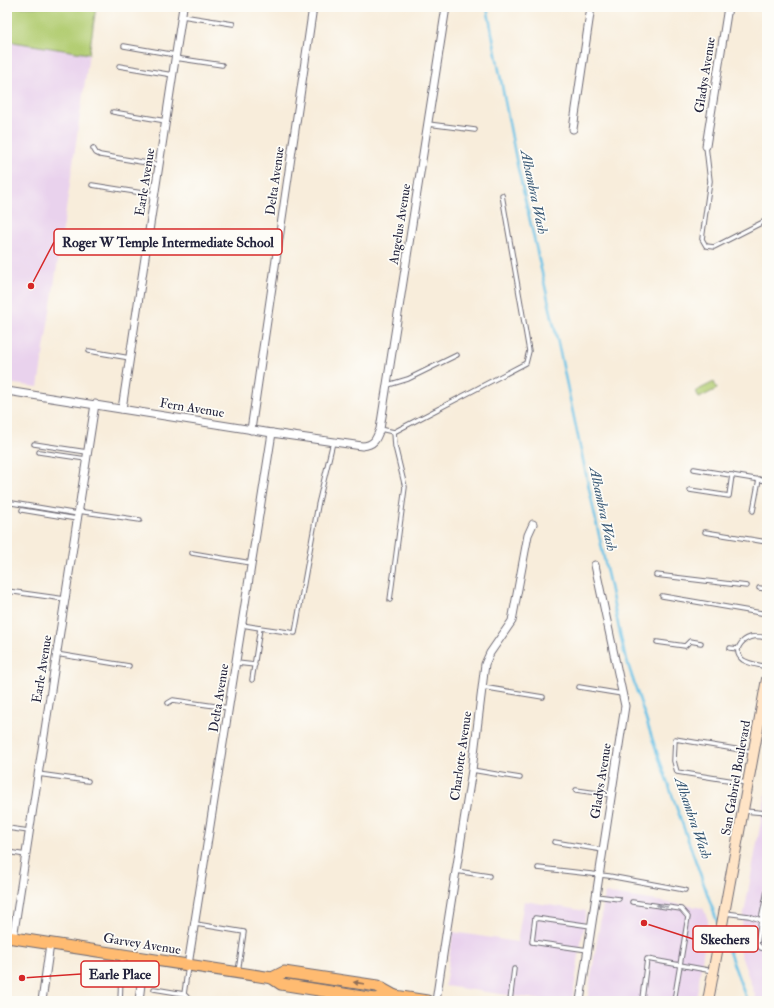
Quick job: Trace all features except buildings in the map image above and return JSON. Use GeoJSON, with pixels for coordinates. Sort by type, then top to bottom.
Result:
{"type":"FeatureCollection","features":[{"type":"Feature","properties":{"kind":"main road","name":"San Gabriel Boulevard"},"geometry":{"type":"LineString","coordinates":[[708,1001],[748,783],[765,704],[767,678]]}},
{"type":"Feature","properties":{"kind":"main road","name":"Garvey Avenue"},"geometry":{"type":"LineString","coordinates":[[10,937],[272,978],[281,984],[362,999],[395,996],[424,1001]]}},
{"type":"Feature","properties":{"kind":"main road","name":"Garvey Avenue"},"geometry":{"type":"LineString","coordinates":[[272,978],[284,972],[300,974],[377,986],[395,996]]}},
{"type":"Feature","properties":{"kind":"street","name":"Earle Avenue"},"geometry":{"type":"LineString","coordinates":[[122,409],[183,7]]}},
{"type":"Feature","properties":{"kind":"street","name":"Delta Avenue"},"geometry":{"type":"LineString","coordinates":[[250,430],[314,7]]}},
{"type":"Feature","properties":{"kind":"street","name":"Angelus Avenue"},"geometry":{"type":"LineString","coordinates":[[373,443],[380,429],[446,7]]}},
{"type":"Feature","properties":{"kind":"street"},"geometry":{"type":"LineString","coordinates":[[573,129],[591,7]]}},
{"type":"Feature","properties":{"kind":"street","name":"Gladys Avenue"},"geometry":{"type":"LineString","coordinates":[[706,146],[728,7]]}},
{"type":"Feature","properties":{"kind":"street","name":"Fern Avenue"},"geometry":{"type":"LineString","coordinates":[[7,391],[95,404],[272,434],[362,446],[373,443]]}},
{"type":"Feature","properties":{"kind":"street","name":"Earle Avenue"},"geometry":{"type":"LineString","coordinates":[[10,937],[26,855],[95,404]]}},
{"type":"Feature","properties":{"kind":"street","name":"Delta Avenue"},"geometry":{"type":"LineString","coordinates":[[188,965],[196,924],[272,434]]}},
{"type":"Feature","properties":{"kind":"street","name":"Charlotte Avenue"},"geometry":{"type":"LineString","coordinates":[[436,1001],[472,770],[485,664],[490,653],[512,621],[528,535],[533,524]]}},
{"type":"Feature","properties":{"kind":"street","name":"Gladys Avenue"},"geometry":{"type":"LineString","coordinates":[[580,1001],[625,706],[595,565]]}},
{"type":"Feature","properties":{"kind":"street"},"geometry":{"type":"LineString","coordinates":[[42,1001],[50,944]]}},
{"type":"Feature","properties":{"kind":"street"},"geometry":{"type":"LineString","coordinates":[[139,1001],[144,958]]}},
{"type":"Feature","properties":{"kind":"lane"},"geometry":{"type":"LineString","coordinates":[[182,16],[233,24]]}},
{"type":"Feature","properties":{"kind":"lane"},"geometry":{"type":"LineString","coordinates":[[124,46],[222,65]]}},
{"type":"Feature","properties":{"kind":"lane"},"geometry":{"type":"LineString","coordinates":[[118,66],[173,75]]}},
{"type":"Feature","properties":{"kind":"lane"},"geometry":{"type":"LineString","coordinates":[[113,112],[166,121]]}},
{"type":"Feature","properties":{"kind":"lane"},"geometry":{"type":"LineString","coordinates":[[428,124],[475,130]]}},
{"type":"Feature","properties":{"kind":"lane"},"geometry":{"type":"LineString","coordinates":[[706,146],[710,181],[702,239],[706,246],[714,247],[767,220]]}},
{"type":"Feature","properties":{"kind":"lane"},"geometry":{"type":"LineString","coordinates":[[93,148],[96,153],[100,155],[159,165]]}},
{"type":"Feature","properties":{"kind":"lane"},"geometry":{"type":"LineString","coordinates":[[92,185],[155,195]]}},
{"type":"Feature","properties":{"kind":"lane"},"geometry":{"type":"LineString","coordinates":[[380,429],[394,432],[526,363],[529,351],[502,195]]}},
{"type":"Feature","properties":{"kind":"lane"},"geometry":{"type":"LineString","coordinates":[[89,351],[130,358]]}},
{"type":"Feature","properties":{"kind":"lane"},"geometry":{"type":"LineString","coordinates":[[386,386],[408,379],[457,355]]}},
{"type":"Feature","properties":{"kind":"lane"},"geometry":{"type":"LineString","coordinates":[[390,600],[405,487],[395,446],[394,432]]}},
{"type":"Feature","properties":{"kind":"lane"},"geometry":{"type":"LineString","coordinates":[[242,625],[295,633],[318,505],[333,442]]}},
{"type":"Feature","properties":{"kind":"lane"},"geometry":{"type":"LineString","coordinates":[[34,444],[86,455]]}},
{"type":"Feature","properties":{"kind":"lane"},"geometry":{"type":"LineString","coordinates":[[39,452],[86,455]]}},
{"type":"Feature","properties":{"kind":"lane"},"geometry":{"type":"LineString","coordinates":[[694,469],[767,481]]}},
{"type":"Feature","properties":{"kind":"lane"},"geometry":{"type":"LineString","coordinates":[[690,490],[729,496],[732,475]]}},
{"type":"Feature","properties":{"kind":"lane"},"geometry":{"type":"LineString","coordinates":[[753,511],[759,479]]}},
{"type":"Feature","properties":{"kind":"lane"},"geometry":{"type":"LineString","coordinates":[[12,503],[78,514]]}},
{"type":"Feature","properties":{"kind":"lane"},"geometry":{"type":"LineString","coordinates":[[22,510],[140,520]]}},
{"type":"Feature","properties":{"kind":"lane"},"geometry":{"type":"LineString","coordinates":[[705,532],[767,542]]}},
{"type":"Feature","properties":{"kind":"lane"},"geometry":{"type":"LineString","coordinates":[[192,553],[252,563]]}},
{"type":"Feature","properties":{"kind":"lane"},"geometry":{"type":"LineString","coordinates":[[656,574],[747,586]]}},
{"type":"Feature","properties":{"kind":"lane"},"geometry":{"type":"LineString","coordinates":[[759,588],[767,589]]}},
{"type":"Feature","properties":{"kind":"lane"},"geometry":{"type":"LineString","coordinates":[[7,591],[65,599]]}},
{"type":"Feature","properties":{"kind":"lane"},"geometry":{"type":"LineString","coordinates":[[662,596],[767,614]]}},
{"type":"Feature","properties":{"kind":"lane"},"geometry":{"type":"LineString","coordinates":[[252,680],[260,628]]}},
{"type":"Feature","properties":{"kind":"lane"},"geometry":{"type":"LineString","coordinates":[[738,649],[742,642],[752,637],[767,638]]}},
{"type":"Feature","properties":{"kind":"lane"},"geometry":{"type":"LineString","coordinates":[[657,642],[685,646],[690,641],[701,643]]}},
{"type":"Feature","properties":{"kind":"lane"},"geometry":{"type":"LineString","coordinates":[[730,648],[738,649]]}},
{"type":"Feature","properties":{"kind":"lane"},"geometry":{"type":"LineString","coordinates":[[738,649],[742,659],[747,662],[767,667]]}},
{"type":"Feature","properties":{"kind":"lane"},"geometry":{"type":"LineString","coordinates":[[56,654],[129,666]]}},
{"type":"Feature","properties":{"kind":"lane"},"geometry":{"type":"LineString","coordinates":[[236,663],[254,665]]}},
{"type":"Feature","properties":{"kind":"lane"},"geometry":{"type":"LineString","coordinates":[[482,687],[543,696]]}},
{"type":"Feature","properties":{"kind":"lane"},"geometry":{"type":"LineString","coordinates":[[579,687],[623,694]]}},
{"type":"Feature","properties":{"kind":"lane"},"geometry":{"type":"LineString","coordinates":[[168,703],[173,700],[230,708]]}},
{"type":"Feature","properties":{"kind":"lane"},"geometry":{"type":"LineString","coordinates":[[748,783],[677,772],[674,762],[674,739],[754,752]]}},
{"type":"Feature","properties":{"kind":"lane"},"geometry":{"type":"LineString","coordinates":[[472,770],[520,778]]}},
{"type":"Feature","properties":{"kind":"lane"},"geometry":{"type":"LineString","coordinates":[[38,774],[88,781]]}},
{"type":"Feature","properties":{"kind":"lane"},"geometry":{"type":"LineString","coordinates":[[576,790],[611,795]]}},
{"type":"Feature","properties":{"kind":"lane"},"geometry":{"type":"LineString","coordinates":[[743,810],[767,813]]}},
{"type":"Feature","properties":{"kind":"lane"},"geometry":{"type":"LineString","coordinates":[[7,828],[29,831]]}},
{"type":"Feature","properties":{"kind":"lane"},"geometry":{"type":"LineString","coordinates":[[554,842],[603,850]]}},
{"type":"Feature","properties":{"kind":"lane"},"geometry":{"type":"LineString","coordinates":[[7,852],[26,855]]}},
{"type":"Feature","properties":{"kind":"lane"},"geometry":{"type":"LineString","coordinates":[[538,868],[685,890]]}},
{"type":"Feature","properties":{"kind":"lane"},"geometry":{"type":"LineString","coordinates":[[456,870],[489,876]]}},
{"type":"Feature","properties":{"kind":"lane"},"geometry":{"type":"LineString","coordinates":[[767,891],[757,944],[761,948],[767,949]]}},
{"type":"Feature","properties":{"kind":"lane"},"geometry":{"type":"LineString","coordinates":[[596,896],[619,900]]}},
{"type":"Feature","properties":{"kind":"lane"},"geometry":{"type":"LineString","coordinates":[[632,902],[681,909],[688,917],[674,1001]]}},
{"type":"Feature","properties":{"kind":"lane"},"geometry":{"type":"LineString","coordinates":[[724,911],[767,921]]}},
{"type":"Feature","properties":{"kind":"lane"},"geometry":{"type":"LineString","coordinates":[[588,950],[532,942],[535,918],[591,926]]}},
{"type":"Feature","properties":{"kind":"lane"},"geometry":{"type":"LineString","coordinates":[[196,924],[244,932],[238,973]]}},
{"type":"Feature","properties":{"kind":"lane"},"geometry":{"type":"LineString","coordinates":[[120,1001],[120,972],[123,955]]}},
{"type":"Feature","properties":{"kind":"lane"},"geometry":{"type":"LineString","coordinates":[[653,1001],[642,1000],[647,959],[714,971]]}},
{"type":"Feature","properties":{"kind":"lane"},"geometry":{"type":"LineString","coordinates":[[184,994],[188,965]]}},
{"type":"Feature","properties":{"kind":"lane"},"geometry":{"type":"LineString","coordinates":[[510,1001],[514,969]]}},
{"type":"Feature","properties":{"kind":"lane"},"geometry":{"type":"LineString","coordinates":[[154,989],[184,994],[193,1001]]}},
{"type":"Feature","properties":{"kind":"shaded area"},"geometry":{"type":"Polygon","coordinates":[[[7,41],[89,54],[38,387],[7,383],[7,41]]]}},
{"type":"Feature","properties":{"kind":"shaded area"},"geometry":{"type":"Polygon","coordinates":[[[767,788],[767,1001],[757,1001],[738,947],[767,788]]]}},
{"type":"Feature","properties":{"kind":"shaded area"},"geometry":{"type":"Polygon","coordinates":[[[605,893],[703,908],[708,920],[696,1001],[587,1001],[605,893]]]}},
{"type":"Feature","properties":{"kind":"shaded area"},"geometry":{"type":"Polygon","coordinates":[[[524,901],[586,911],[572,1001],[549,1001],[445,986],[453,932],[517,942],[524,901]]]}},
{"type":"Feature","properties":{"kind":"green space"},"geometry":{"type":"Polygon","coordinates":[[[7,7],[96,7],[89,54],[7,41],[7,7]]]}},
{"type":"Feature","properties":{"kind":"green space"},"geometry":{"type":"Polygon","coordinates":[[[714,382],[717,389],[699,398],[696,391],[714,382]]]}},
{"type":"Feature","properties":{"kind":"waterway","name":"Alhambra Wash"},"geometry":{"type":"LineString","coordinates":[[487,7],[517,164],[558,343],[624,652],[655,747],[718,924]]}},
{"type":"Feature","properties":{"kind":"waterway","name":"Alhambra Wash"},"geometry":{"type":"LineString","coordinates":[[724,938],[747,1001]]}},
{"type":"Feature","properties":{"kind":"place","name":"Roger W Temple Intermediate School"},"geometry":{"type":"Point","coordinates":[31,286]}},
{"type":"Feature","properties":{"kind":"place","name":"Skechers"},"geometry":{"type":"Point","coordinates":[644,923]}},
{"type":"Feature","properties":{"kind":"place","name":"Earle Place"},"geometry":{"type":"Point","coordinates":[22,978]}}]}
